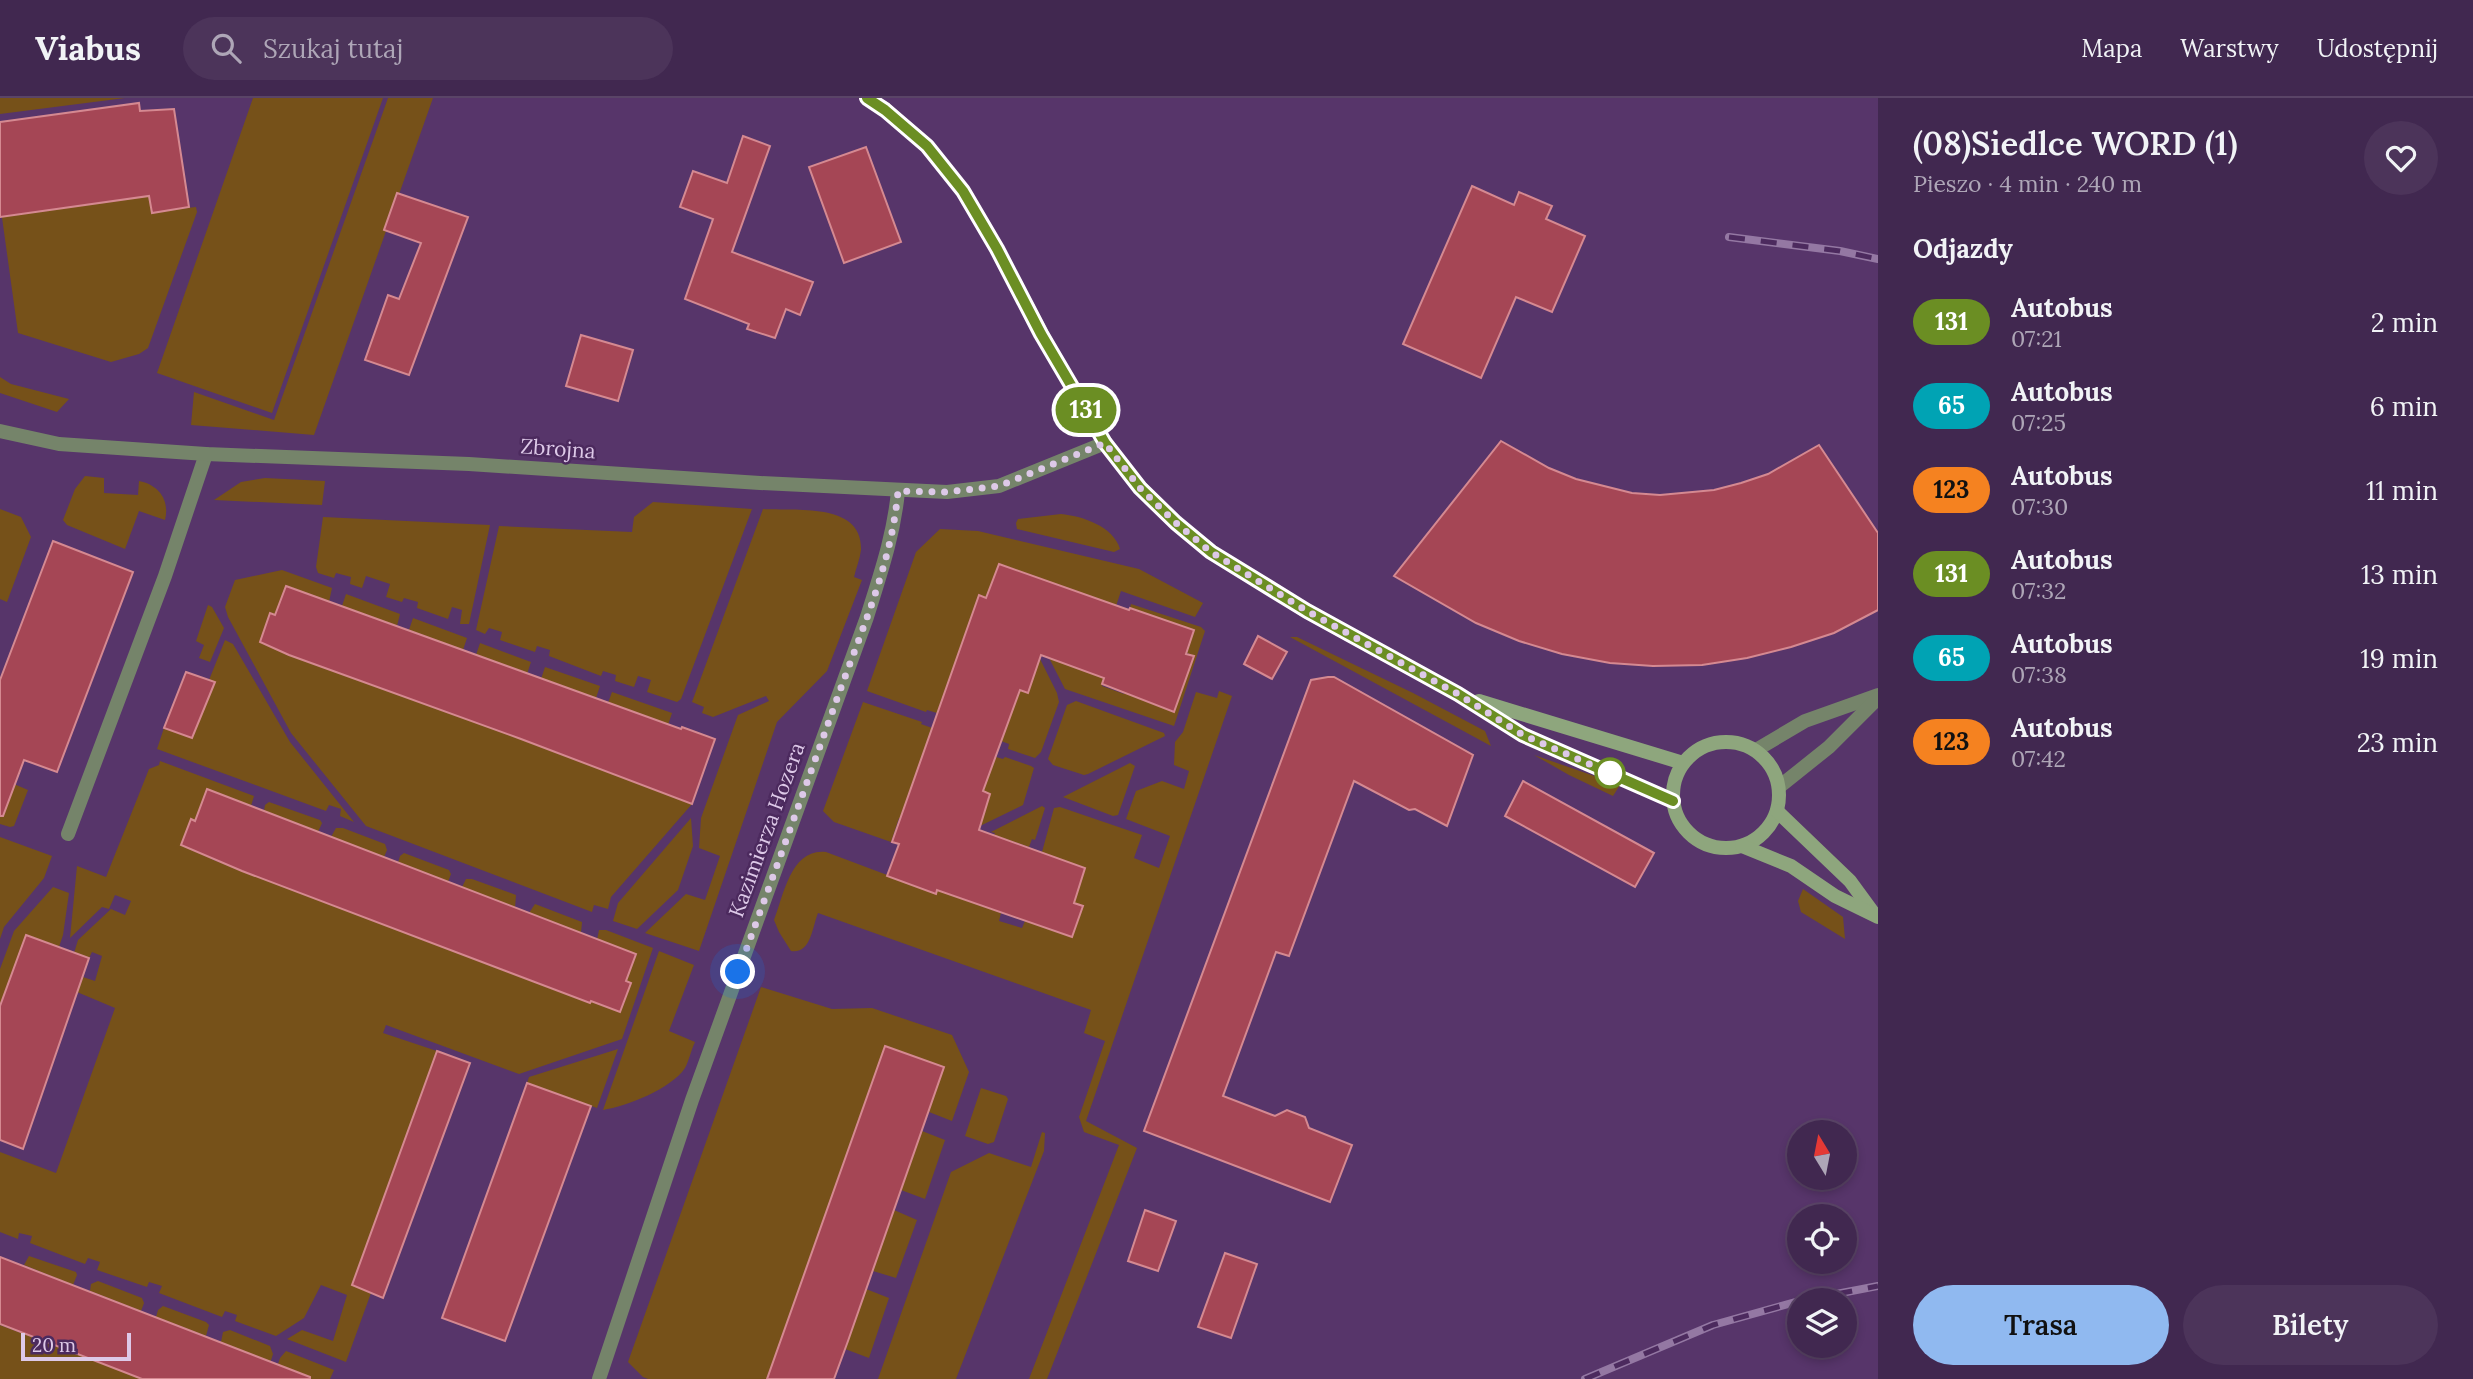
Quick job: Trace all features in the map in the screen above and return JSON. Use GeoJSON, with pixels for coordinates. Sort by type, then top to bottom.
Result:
{"type":"FeatureCollection","features":[{"type":"Feature","properties":{"kind":"main road"},"geometry":{"type":"LineString","coordinates":[[867,98],[927,146],[963,191],[1105,443],[1140,488],[1176,523],[1211,552],[1313,615],[1458,694],[1523,735],[1673,801]]}},
{"type":"Feature","properties":{"kind":"main road"},"geometry":{"type":"LineString","coordinates":[[1458,694],[1548,724],[1683,763]]}},
{"type":"Feature","properties":{"kind":"main road"},"geometry":{"type":"LineString","coordinates":[[1725,741],[1741,743],[1756,750],[1775,772],[1779,786],[1777,810],[1764,833],[1742,846],[1724,849],[1702,844],[1682,825],[1673,801],[1676,774],[1694,751],[1709,744],[1725,741]]}},
{"type":"Feature","properties":{"kind":"main road"},"geometry":{"type":"LineString","coordinates":[[1777,810],[1850,881],[1876,916]]}},
{"type":"Feature","properties":{"kind":"main road"},"geometry":{"type":"LineString","coordinates":[[1742,846],[1791,866],[1835,896],[1876,916]]}},
{"type":"Feature","properties":{"kind":"street","name":"Zbrojna"},"geometry":{"type":"LineString","coordinates":[[0,431],[59,444],[206,454],[469,464],[947,492],[999,486],[1105,443]]}},
{"type":"Feature","properties":{"kind":"street"},"geometry":{"type":"LineString","coordinates":[[68,834],[165,576],[206,454]]}},
{"type":"Feature","properties":{"kind":"street","name":"Kazimierza Hozera"},"geometry":{"type":"LineString","coordinates":[[598,1379],[692,1100],[867,617],[888,552],[898,491]]}},
{"type":"Feature","properties":{"kind":"street"},"geometry":{"type":"LineString","coordinates":[[1756,750],[1805,721],[1878,697]]}},
{"type":"Feature","properties":{"kind":"street"},"geometry":{"type":"LineString","coordinates":[[1779,786],[1829,747],[1878,697]]}},
{"type":"Feature","properties":{"kind":"shaded area"},"geometry":{"type":"Polygon","coordinates":[[[0,98],[125,98],[0,114],[0,98]]]}},
{"type":"Feature","properties":{"kind":"shaded area"},"geometry":{"type":"Polygon","coordinates":[[[253,98],[383,98],[272,413],[157,373],[253,98]]]}},
{"type":"Feature","properties":{"kind":"shaded area"},"geometry":{"type":"Polygon","coordinates":[[[388,98],[433,98],[314,435],[191,425],[194,392],[274,420],[388,98]]]}},
{"type":"Feature","properties":{"kind":"shaded area"},"geometry":{"type":"Polygon","coordinates":[[[149,196],[152,212],[196,207],[197,212],[148,348],[139,354],[111,362],[18,333],[0,203],[149,196]]]}},
{"type":"Feature","properties":{"kind":"shaded area"},"geometry":{"type":"Polygon","coordinates":[[[0,377],[11,384],[69,399],[57,412],[0,393],[0,377]]]}},
{"type":"Feature","properties":{"kind":"shaded area"},"geometry":{"type":"Polygon","coordinates":[[[85,476],[104,478],[104,493],[138,495],[139,481],[152,486],[164,500],[165,520],[139,511],[125,549],[67,525],[63,520],[75,489],[85,476]]]}},
{"type":"Feature","properties":{"kind":"shaded area"},"geometry":{"type":"Polygon","coordinates":[[[265,478],[325,481],[322,505],[214,500],[241,482],[265,478]]]}},
{"type":"Feature","properties":{"kind":"shaded area"},"geometry":{"type":"Polygon","coordinates":[[[653,502],[752,509],[681,699],[677,702],[647,692],[651,680],[638,676],[634,687],[615,681],[616,675],[603,671],[601,676],[549,656],[550,650],[537,646],[535,652],[500,640],[502,632],[489,628],[485,634],[476,630],[499,526],[632,532],[634,517],[653,502]]]}},
{"type":"Feature","properties":{"kind":"shaded area"},"geometry":{"type":"Polygon","coordinates":[[[0,509],[21,517],[31,537],[7,602],[0,599],[0,509]]]}},
{"type":"Feature","properties":{"kind":"shaded area"},"geometry":{"type":"Polygon","coordinates":[[[763,509],[825,512],[839,516],[851,524],[859,535],[861,550],[854,577],[862,580],[827,671],[777,722],[699,951],[645,933],[686,894],[705,900],[720,856],[699,848],[701,818],[738,715],[769,701],[766,696],[713,717],[702,713],[704,707],[692,702],[763,509]]]}},
{"type":"Feature","properties":{"kind":"shaded area"},"geometry":{"type":"Polygon","coordinates":[[[1061,514],[1078,517],[1104,528],[1120,549],[1114,552],[1017,529],[1018,519],[1061,514]]]}},
{"type":"Feature","properties":{"kind":"shaded area"},"geometry":{"type":"Polygon","coordinates":[[[323,517],[490,525],[469,624],[460,624],[462,610],[452,607],[448,619],[417,608],[418,602],[404,598],[402,602],[386,597],[390,584],[366,576],[362,588],[350,584],[351,577],[336,573],[334,578],[318,573],[316,567],[323,517]]]}},
{"type":"Feature","properties":{"kind":"shaded area"},"geometry":{"type":"Polygon","coordinates":[[[940,529],[978,531],[1139,569],[1203,603],[1195,617],[1121,591],[1116,606],[986,598],[980,595],[937,713],[926,712],[867,691],[916,552],[940,529]]]}},
{"type":"Feature","properties":{"kind":"shaded area"},"geometry":{"type":"Polygon","coordinates":[[[282,570],[332,588],[329,602],[286,586],[275,615],[271,613],[289,655],[522,738],[692,804],[611,897],[608,909],[594,905],[592,912],[366,826],[291,733],[228,617],[225,607],[235,580],[282,570]]]}},
{"type":"Feature","properties":{"kind":"shaded area"},"geometry":{"type":"Polygon","coordinates":[[[346,594],[400,614],[397,626],[342,606],[346,594]]]}},
{"type":"Feature","properties":{"kind":"shaded area"},"geometry":{"type":"Polygon","coordinates":[[[1131,604],[1201,627],[1205,631],[1174,726],[1065,689],[1049,658],[1104,678],[1102,686],[1124,694],[1128,687],[1152,695],[1150,703],[1174,712],[1194,656],[1187,653],[1194,630],[1130,608],[1131,604]]]}},
{"type":"Feature","properties":{"kind":"shaded area"},"geometry":{"type":"Polygon","coordinates":[[[208,605],[212,607],[224,628],[210,662],[199,658],[204,645],[196,641],[208,605]]]}},
{"type":"Feature","properties":{"kind":"shaded area"},"geometry":{"type":"Polygon","coordinates":[[[413,618],[467,638],[463,650],[409,630],[413,618]]]}},
{"type":"Feature","properties":{"kind":"shaded area"},"geometry":{"type":"Polygon","coordinates":[[[1290,637],[1297,637],[1485,731],[1491,746],[1290,637]]]}},
{"type":"Feature","properties":{"kind":"shaded area"},"geometry":{"type":"Polygon","coordinates":[[[225,640],[233,644],[290,742],[354,822],[340,816],[341,809],[329,805],[326,811],[157,749],[164,728],[191,738],[225,640]]]}},
{"type":"Feature","properties":{"kind":"shaded area"},"geometry":{"type":"Polygon","coordinates":[[[480,643],[531,662],[527,674],[476,655],[480,643]]]}},
{"type":"Feature","properties":{"kind":"shaded area"},"geometry":{"type":"Polygon","coordinates":[[[1040,659],[1059,702],[1041,752],[1035,758],[1008,749],[1009,744],[1001,741],[1020,690],[1028,693],[1040,659]]]}},
{"type":"Feature","properties":{"kind":"shaded area"},"geometry":{"type":"Polygon","coordinates":[[[545,667],[600,686],[596,698],[541,679],[545,667]]]}},
{"type":"Feature","properties":{"kind":"shaded area"},"geometry":{"type":"Polygon","coordinates":[[[1219,691],[1232,696],[1086,1121],[1137,1148],[1047,1379],[1029,1379],[1119,1145],[1084,1132],[1079,1117],[1105,1041],[1084,1033],[1091,1010],[818,913],[807,944],[798,951],[791,951],[774,920],[797,865],[805,857],[826,852],[935,893],[937,890],[1001,913],[999,921],[1022,928],[1025,921],[1072,937],[1083,906],[1074,903],[1085,869],[1042,852],[1054,808],[1060,807],[1142,835],[1134,858],[1159,868],[1170,836],[1126,819],[1136,791],[1162,781],[1184,789],[1189,771],[1174,765],[1175,742],[1183,732],[1196,692],[1217,698],[1219,691]]]}},
{"type":"Feature","properties":{"kind":"shaded area"},"geometry":{"type":"Polygon","coordinates":[[[612,692],[672,713],[668,725],[608,703],[612,692]]]}},
{"type":"Feature","properties":{"kind":"shaded area"},"geometry":{"type":"Polygon","coordinates":[[[1076,701],[1164,733],[1165,736],[1088,774],[1053,765],[1048,759],[1067,705],[1076,701]]]}},
{"type":"Feature","properties":{"kind":"shaded area"},"geometry":{"type":"Polygon","coordinates":[[[863,702],[932,728],[910,791],[907,820],[899,818],[891,842],[834,822],[823,811],[863,702]]]}},
{"type":"Feature","properties":{"kind":"shaded area"},"geometry":{"type":"Polygon","coordinates":[[[1534,755],[1620,785],[1613,796],[1534,755]]]}},
{"type":"Feature","properties":{"kind":"shaded area"},"geometry":{"type":"Polygon","coordinates":[[[996,757],[1005,757],[1034,768],[1023,805],[980,826],[990,795],[983,791],[996,757]]]}},
{"type":"Feature","properties":{"kind":"shaded area"},"geometry":{"type":"Polygon","coordinates":[[[160,761],[254,796],[251,806],[207,789],[195,821],[191,820],[181,845],[211,859],[590,1003],[591,1001],[620,1012],[631,984],[626,981],[636,955],[597,940],[599,930],[606,930],[653,948],[622,1039],[519,1074],[386,1025],[383,1033],[437,1051],[352,1285],[371,1293],[346,1362],[287,1339],[302,1330],[333,1341],[347,1295],[321,1285],[304,1318],[276,1336],[235,1321],[237,1315],[225,1311],[222,1317],[159,1293],[162,1286],[149,1282],[147,1287],[97,1270],[100,1262],[88,1258],[85,1264],[30,1243],[32,1236],[19,1233],[18,1239],[0,1232],[0,1152],[56,1173],[115,1008],[77,992],[83,977],[95,981],[102,956],[92,952],[89,958],[74,953],[78,940],[111,909],[125,915],[131,901],[115,895],[109,909],[102,907],[70,938],[77,866],[106,877],[149,769],[159,765],[160,761]]]}},
{"type":"Feature","properties":{"kind":"shaded area"},"geometry":{"type":"Polygon","coordinates":[[[1130,763],[1135,766],[1118,815],[1113,816],[1063,797],[1130,763]]]}},
{"type":"Feature","properties":{"kind":"shaded area"},"geometry":{"type":"Polygon","coordinates":[[[0,778],[28,790],[14,826],[10,827],[0,824],[0,778]]]}},
{"type":"Feature","properties":{"kind":"shaded area"},"geometry":{"type":"Polygon","coordinates":[[[269,802],[320,820],[322,823],[318,832],[264,811],[269,802]]]}},
{"type":"Feature","properties":{"kind":"shaded area"},"geometry":{"type":"Polygon","coordinates":[[[1042,806],[1045,808],[1035,840],[1032,839],[1029,847],[991,832],[1042,806]]]}},
{"type":"Feature","properties":{"kind":"shaded area"},"geometry":{"type":"Polygon","coordinates":[[[691,818],[693,846],[678,890],[637,929],[613,921],[618,903],[691,818]]]}},
{"type":"Feature","properties":{"kind":"shaded area"},"geometry":{"type":"Polygon","coordinates":[[[336,828],[343,828],[385,844],[387,850],[384,857],[331,837],[336,828]]]}},
{"type":"Feature","properties":{"kind":"shaded area"},"geometry":{"type":"Polygon","coordinates":[[[0,837],[52,856],[44,878],[4,927],[0,939],[0,837]]]}},
{"type":"Feature","properties":{"kind":"shaded area"},"geometry":{"type":"Polygon","coordinates":[[[404,853],[449,870],[451,874],[448,882],[398,863],[404,853]]]}},
{"type":"Feature","properties":{"kind":"shaded area"},"geometry":{"type":"Polygon","coordinates":[[[466,879],[516,895],[515,908],[462,887],[466,879]]]}},
{"type":"Feature","properties":{"kind":"shaded area"},"geometry":{"type":"Polygon","coordinates":[[[53,887],[69,893],[59,947],[26,935],[0,1006],[0,969],[14,931],[53,887]]]}},
{"type":"Feature","properties":{"kind":"shaded area"},"geometry":{"type":"Polygon","coordinates":[[[1803,889],[1843,917],[1845,939],[1801,912],[1798,901],[1803,889]]]}},
{"type":"Feature","properties":{"kind":"shaded area"},"geometry":{"type":"Polygon","coordinates":[[[535,904],[582,922],[581,933],[529,913],[535,904]]]}},
{"type":"Feature","properties":{"kind":"shaded area"},"geometry":{"type":"Polygon","coordinates":[[[659,951],[694,965],[669,1031],[695,1042],[685,1068],[670,1083],[624,1105],[603,1110],[659,951]]]}},
{"type":"Feature","properties":{"kind":"shaded area"},"geometry":{"type":"Polygon","coordinates":[[[761,987],[832,1009],[872,1008],[952,1035],[969,1072],[952,1121],[929,1112],[944,1067],[885,1046],[767,1379],[648,1379],[628,1362],[761,987]]]}},
{"type":"Feature","properties":{"kind":"shaded area"},"geometry":{"type":"Polygon","coordinates":[[[618,1049],[597,1108],[527,1083],[529,1077],[618,1049]]]}},
{"type":"Feature","properties":{"kind":"shaded area"},"geometry":{"type":"Polygon","coordinates":[[[981,1088],[1008,1099],[994,1142],[988,1144],[965,1136],[981,1088]]]}},
{"type":"Feature","properties":{"kind":"shaded area"},"geometry":{"type":"Polygon","coordinates":[[[922,1131],[945,1140],[925,1199],[901,1190],[922,1131]]]}},
{"type":"Feature","properties":{"kind":"shaded area"},"geometry":{"type":"Polygon","coordinates":[[[1042,1132],[1045,1133],[1044,1151],[956,1379],[878,1379],[951,1172],[989,1153],[1031,1167],[1042,1132]]]}},
{"type":"Feature","properties":{"kind":"shaded area"},"geometry":{"type":"Polygon","coordinates":[[[894,1210],[917,1220],[896,1278],[873,1271],[894,1210]]]}},
{"type":"Feature","properties":{"kind":"shaded area"},"geometry":{"type":"Polygon","coordinates":[[[29,1256],[76,1272],[73,1285],[24,1265],[29,1256]]]}},
{"type":"Feature","properties":{"kind":"shaded area"},"geometry":{"type":"Polygon","coordinates":[[[98,1281],[142,1298],[144,1303],[141,1311],[90,1291],[91,1284],[98,1281]]]}},
{"type":"Feature","properties":{"kind":"shaded area"},"geometry":{"type":"Polygon","coordinates":[[[866,1289],[889,1298],[869,1358],[845,1349],[866,1289]]]}},
{"type":"Feature","properties":{"kind":"shaded area"},"geometry":{"type":"Polygon","coordinates":[[[163,1306],[206,1322],[209,1325],[206,1336],[156,1317],[163,1306]]]}},
{"type":"Feature","properties":{"kind":"shaded area"},"geometry":{"type":"Polygon","coordinates":[[[0,1325],[142,1379],[0,1379],[0,1325]]]}},
{"type":"Feature","properties":{"kind":"shaded area"},"geometry":{"type":"Polygon","coordinates":[[[230,1330],[270,1346],[273,1354],[265,1379],[261,1358],[221,1342],[223,1332],[230,1330]]]}},
{"type":"Feature","properties":{"kind":"shaded area"},"geometry":{"type":"Polygon","coordinates":[[[286,1351],[334,1370],[330,1379],[273,1379],[280,1358],[286,1351]]]}},
{"type":"Feature","properties":{"kind":"building"},"geometry":{"type":"Polygon","coordinates":[[[139,103],[140,111],[174,109],[189,207],[152,213],[149,196],[0,217],[0,122],[139,103]]]}},
{"type":"Feature","properties":{"kind":"building"},"geometry":{"type":"Polygon","coordinates":[[[743,136],[770,146],[732,252],[813,282],[800,315],[786,309],[775,338],[747,329],[749,324],[685,299],[713,219],[680,207],[693,171],[727,183],[743,136]]]}},
{"type":"Feature","properties":{"kind":"building"},"geometry":{"type":"Polygon","coordinates":[[[866,147],[901,242],[844,263],[809,167],[866,147]]]}},
{"type":"Feature","properties":{"kind":"building"},"geometry":{"type":"Polygon","coordinates":[[[1472,186],[1514,205],[1519,192],[1552,206],[1546,219],[1585,236],[1552,312],[1516,297],[1481,378],[1403,344],[1472,186]]]}},
{"type":"Feature","properties":{"kind":"building"},"geometry":{"type":"Polygon","coordinates":[[[397,193],[468,217],[409,375],[365,360],[388,295],[399,299],[421,243],[384,230],[397,193]]]}},
{"type":"Feature","properties":{"kind":"building"},"geometry":{"type":"Polygon","coordinates":[[[581,335],[633,350],[618,401],[566,386],[581,335]]]}},
{"type":"Feature","properties":{"kind":"building"},"geometry":{"type":"Polygon","coordinates":[[[1501,441],[1549,468],[1576,479],[1632,493],[1660,495],[1714,490],[1741,483],[1768,474],[1819,445],[1878,533],[1878,610],[1834,633],[1791,647],[1702,665],[1610,663],[1562,654],[1519,641],[1476,623],[1394,576],[1501,441]]]}},
{"type":"Feature","properties":{"kind":"building"},"geometry":{"type":"Polygon","coordinates":[[[53,541],[133,572],[57,772],[24,760],[3,816],[0,816],[0,680],[53,541]]]}},
{"type":"Feature","properties":{"kind":"building"},"geometry":{"type":"Polygon","coordinates":[[[999,564],[1194,630],[1186,654],[1194,656],[1174,712],[1102,684],[1104,678],[1041,655],[1028,693],[1020,690],[983,791],[990,794],[979,830],[1085,868],[1074,903],[1083,906],[1072,937],[937,890],[936,894],[887,876],[899,844],[892,842],[979,595],[986,598],[999,564]]]}},
{"type":"Feature","properties":{"kind":"building"},"geometry":{"type":"Polygon","coordinates":[[[286,586],[715,739],[692,804],[260,642],[270,613],[275,615],[286,586]]]}},
{"type":"Feature","properties":{"kind":"building"},"geometry":{"type":"Polygon","coordinates":[[[1258,636],[1287,652],[1272,679],[1244,664],[1258,636]]]}},
{"type":"Feature","properties":{"kind":"building"},"geometry":{"type":"Polygon","coordinates":[[[186,672],[215,682],[192,738],[164,728],[186,672]]]}},
{"type":"Feature","properties":{"kind":"building"},"geometry":{"type":"Polygon","coordinates":[[[1334,677],[1473,755],[1447,826],[1415,809],[1409,810],[1354,781],[1289,956],[1276,952],[1223,1096],[1275,1116],[1287,1110],[1305,1117],[1309,1128],[1352,1145],[1330,1202],[1144,1131],[1311,680],[1334,677]]]}},
{"type":"Feature","properties":{"kind":"building"},"geometry":{"type":"Polygon","coordinates":[[[1523,781],[1654,853],[1635,887],[1505,816],[1523,781]]]}},
{"type":"Feature","properties":{"kind":"building"},"geometry":{"type":"Polygon","coordinates":[[[207,789],[636,954],[626,981],[631,983],[620,1012],[242,871],[181,845],[191,819],[195,821],[207,789]]]}},
{"type":"Feature","properties":{"kind":"building"},"geometry":{"type":"Polygon","coordinates":[[[26,935],[89,958],[23,1149],[0,1140],[0,1006],[26,935]]]}},
{"type":"Feature","properties":{"kind":"building"},"geometry":{"type":"Polygon","coordinates":[[[885,1046],[944,1067],[848,1341],[834,1379],[767,1379],[885,1046]]]}},
{"type":"Feature","properties":{"kind":"building"},"geometry":{"type":"Polygon","coordinates":[[[437,1051],[470,1063],[383,1298],[352,1285],[437,1051]]]}},
{"type":"Feature","properties":{"kind":"building"},"geometry":{"type":"Polygon","coordinates":[[[527,1083],[591,1106],[505,1341],[442,1318],[527,1083]]]}},
{"type":"Feature","properties":{"kind":"building"},"geometry":{"type":"Polygon","coordinates":[[[1145,1210],[1176,1221],[1158,1271],[1128,1261],[1145,1210]]]}},
{"type":"Feature","properties":{"kind":"building"},"geometry":{"type":"Polygon","coordinates":[[[1225,1253],[1257,1264],[1231,1338],[1198,1327],[1225,1253]]]}},
{"type":"Feature","properties":{"kind":"building"},"geometry":{"type":"Polygon","coordinates":[[[0,1257],[310,1379],[142,1379],[0,1324],[0,1257]]]}},
{"type":"Feature","properties":{"kind":"railway"},"geometry":{"type":"LineString","coordinates":[[1729,237],[1840,251],[1878,259]]}},
{"type":"Feature","properties":{"kind":"railway"},"geometry":{"type":"LineString","coordinates":[[1857,1290],[1878,1286]]}},
{"type":"Feature","properties":{"kind":"railway"},"geometry":{"type":"LineString","coordinates":[[1585,1379],[1713,1325],[1787,1304]]}},
{"type":"Feature","properties":{"kind":"bus line","name":"131"},"geometry":{"type":"LineString","coordinates":[[867,98],[927,146],[963,191],[1041,334],[1105,443],[1140,488],[1176,523],[1211,552],[1307,611],[1458,694],[1523,735],[1673,801]]}},
{"type":"Feature","properties":{"kind":"route"},"geometry":{"type":"LineString","coordinates":[[738,972],[867,617],[888,552],[898,491],[947,492],[999,486],[1105,443],[1140,488],[1211,552],[1307,611],[1458,694],[1523,735],[1610,773]]}}]}
